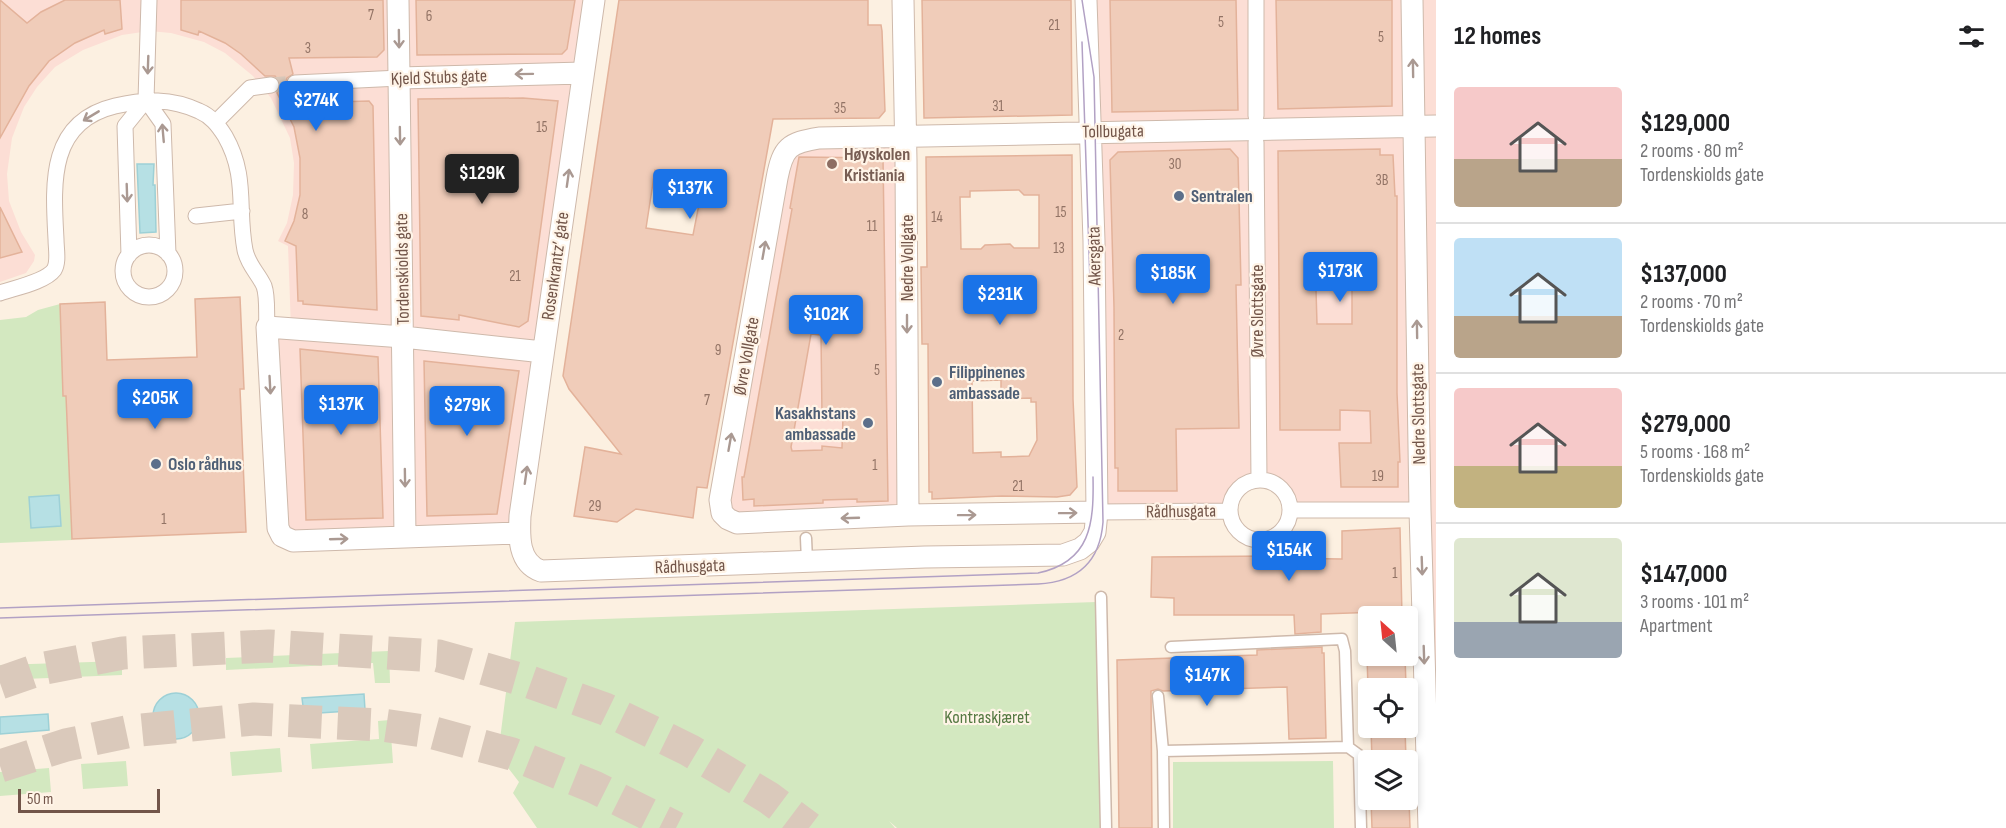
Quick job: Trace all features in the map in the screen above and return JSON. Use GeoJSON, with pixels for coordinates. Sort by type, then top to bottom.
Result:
{"type":"FeatureCollection","features":[{"type":"Feature","properties":{"kind":"street"},"geometry":{"type":"LineString","coordinates":[[149,0],[146,100],[163,124],[168,254]]}},
{"type":"Feature","properties":{"kind":"street","name":"Tordenskiolds gate"},"geometry":{"type":"LineString","coordinates":[[398,0],[405,537]]}},
{"type":"Feature","properties":{"kind":"street","name":"Rosenkrantz’ gate"},"geometry":{"type":"LineString","coordinates":[[519,533],[594,0]]}},
{"type":"Feature","properties":{"kind":"street","name":"Nedre Vollgate"},"geometry":{"type":"LineString","coordinates":[[903,0],[908,515]]}},
{"type":"Feature","properties":{"kind":"street","name":"Akersgata"},"geometry":{"type":"LineString","coordinates":[[1086,0],[1094,241],[1097,512]]}},
{"type":"Feature","properties":{"kind":"street"},"geometry":{"type":"LineString","coordinates":[[1256,0],[1256,116]]}},
{"type":"Feature","properties":{"kind":"street","name":"Nedre Slottsgate"},"geometry":{"type":"LineString","coordinates":[[1412,0],[1414,126],[1428,509],[1431,815]]}},
{"type":"Feature","properties":{"kind":"street","name":"Kjeld Stubs gate"},"geometry":{"type":"LineString","coordinates":[[295,83],[583,73]]}},
{"type":"Feature","properties":{"kind":"street"},"geometry":{"type":"LineString","coordinates":[[216,122],[250,88],[271,85]]}},
{"type":"Feature","properties":{"kind":"street"},"geometry":{"type":"LineString","coordinates":[[129,255],[125,126],[146,100]]}},
{"type":"Feature","properties":{"kind":"street"},"geometry":{"type":"LineString","coordinates":[[0,293],[47,277],[57,264],[53,188],[63,147],[73,130],[88,116],[111,107],[146,100],[185,104],[216,122],[236,159],[241,181],[244,249],[248,262],[264,287],[278,528],[282,536],[293,541],[519,533]]}},
{"type":"Feature","properties":{"kind":"street","name":"Tollbugata"},"geometry":{"type":"LineString","coordinates":[[791,145],[819,138],[1436,126]]}},
{"type":"Feature","properties":{"kind":"street","name":"Øvre Slottsgate"},"geometry":{"type":"LineString","coordinates":[[1256,142],[1258,480]]}},
{"type":"Feature","properties":{"kind":"street","name":"Øvre Vollgate"},"geometry":{"type":"LineString","coordinates":[[720,500],[780,162],[784,152],[791,145]]}},
{"type":"Feature","properties":{"kind":"street"},"geometry":{"type":"LineString","coordinates":[[196,216],[242,211]]}},
{"type":"Feature","properties":{"kind":"street"},"geometry":{"type":"LineString","coordinates":[[151,245],[168,254],[174,263],[173,279],[164,291],[149,296],[140,295],[127,284],[123,268],[129,255],[136,248],[151,245]]}},
{"type":"Feature","properties":{"kind":"street"},"geometry":{"type":"LineString","coordinates":[[267,327],[403,337],[543,352]]}},
{"type":"Feature","properties":{"kind":"street"},"geometry":{"type":"LineString","coordinates":[[1258,480],[1271,482],[1281,488],[1288,498],[1290,510],[1283,530],[1275,537],[1265,540],[1245,537],[1231,521],[1229,511],[1231,499],[1238,489],[1247,482],[1258,480]]}},
{"type":"Feature","properties":{"kind":"street","name":"Rådhusgata"},"geometry":{"type":"LineString","coordinates":[[720,500],[722,513],[736,523],[908,515],[1229,511]]}},
{"type":"Feature","properties":{"kind":"street"},"geometry":{"type":"LineString","coordinates":[[1290,510],[1428,509]]}},
{"type":"Feature","properties":{"kind":"street","name":"Rådhusgata"},"geometry":{"type":"LineString","coordinates":[[519,533],[524,555],[533,567],[541,571],[807,561],[1063,555],[1080,549],[1089,542],[1095,532],[1097,512]]}},
{"type":"Feature","properties":{"kind":"lane"},"geometry":{"type":"LineString","coordinates":[[806,538],[807,561]]}},
{"type":"Feature","properties":{"kind":"lane"},"geometry":{"type":"LineString","coordinates":[[1101,597],[1106,828]]}},
{"type":"Feature","properties":{"kind":"lane"},"geometry":{"type":"LineString","coordinates":[[1171,647],[1342,639],[1345,651],[1348,747]]}},
{"type":"Feature","properties":{"kind":"lane"},"geometry":{"type":"LineString","coordinates":[[1158,696],[1163,751],[1164,828]]}},
{"type":"Feature","properties":{"kind":"lane"},"geometry":{"type":"LineString","coordinates":[[1163,751],[1348,747],[1359,755],[1361,828]]}},
{"type":"Feature","properties":{"kind":"shaded area"},"geometry":{"type":"Polygon","coordinates":[[[0,0],[594,0],[519,533],[286,540],[267,327],[291,328],[288,246],[278,241],[287,223],[293,195],[294,163],[290,138],[271,98],[253,76],[225,53],[204,42],[171,33],[149,31],[122,35],[83,50],[55,67],[37,87],[24,107],[12,138],[7,174],[9,201],[21,232],[35,255],[34,261],[26,273],[0,282],[0,0]]]}},
{"type":"Feature","properties":{"kind":"shaded area"},"geometry":{"type":"Polygon","coordinates":[[[1087,0],[1436,0],[1436,808],[1420,510],[1290,510],[1288,498],[1281,488],[1271,482],[1259,480],[1247,482],[1238,489],[1231,499],[1229,511],[1097,512],[1087,0]]]}},
{"type":"Feature","properties":{"kind":"shaded area"},"geometry":{"type":"Polygon","coordinates":[[[906,137],[908,515],[722,513],[784,152],[906,137]]]}},
{"type":"Feature","properties":{"kind":"green space"},"geometry":{"type":"Polygon","coordinates":[[[60,304],[72,540],[0,543],[0,320],[26,317],[38,310],[60,304]]]}},
{"type":"Feature","properties":{"kind":"green space","name":"Kontraskjæret"},"geometry":{"type":"Polygon","coordinates":[[[1096,602],[1102,828],[897,828],[889,821],[895,828],[537,828],[513,793],[519,782],[498,755],[515,622],[1096,602]]]}},
{"type":"Feature","properties":{"kind":"green space"},"geometry":{"type":"Polygon","coordinates":[[[389,651],[390,683],[375,683],[373,663],[226,670],[226,658],[389,651]]]}},
{"type":"Feature","properties":{"kind":"green space"},"geometry":{"type":"Polygon","coordinates":[[[122,661],[122,675],[0,680],[0,665],[122,661]]]}},
{"type":"Feature","properties":{"kind":"green space"},"geometry":{"type":"Polygon","coordinates":[[[390,720],[393,763],[312,769],[310,744],[379,739],[378,721],[390,720]]]}},
{"type":"Feature","properties":{"kind":"green space"},"geometry":{"type":"Polygon","coordinates":[[[280,748],[282,772],[232,776],[230,752],[280,748]]]}},
{"type":"Feature","properties":{"kind":"green space"},"geometry":{"type":"Polygon","coordinates":[[[126,761],[128,786],[83,789],[81,764],[126,761]]]}},
{"type":"Feature","properties":{"kind":"green space"},"geometry":{"type":"Polygon","coordinates":[[[1333,761],[1334,828],[1173,828],[1173,762],[1333,761]]]}},
{"type":"Feature","properties":{"kind":"green space"},"geometry":{"type":"Polygon","coordinates":[[[49,768],[51,792],[0,796],[0,772],[49,768]]]}},
{"type":"Feature","properties":{"kind":"water"},"geometry":{"type":"Polygon","coordinates":[[[137,164],[154,164],[156,232],[140,233],[137,164]]]}},
{"type":"Feature","properties":{"kind":"water"},"geometry":{"type":"Polygon","coordinates":[[[59,495],[61,526],[31,528],[29,497],[59,495]]]}},
{"type":"Feature","properties":{"kind":"water"},"geometry":{"type":"Polygon","coordinates":[[[176,693],[185,694],[193,699],[198,707],[198,725],[193,733],[185,738],[176,739],[167,738],[159,733],[154,725],[153,716],[154,707],[159,699],[167,694],[176,693]]]}},
{"type":"Feature","properties":{"kind":"water"},"geometry":{"type":"Polygon","coordinates":[[[364,694],[365,710],[304,714],[302,698],[364,694]]]}},
{"type":"Feature","properties":{"kind":"water"},"geometry":{"type":"Polygon","coordinates":[[[48,714],[49,730],[0,734],[0,717],[48,714]]]}},
{"type":"Feature","properties":{"kind":"building"},"geometry":{"type":"Polygon","coordinates":[[[0,0],[27,23],[41,12],[65,0],[120,0],[122,29],[105,34],[104,30],[75,43],[49,61],[29,86],[0,138],[0,0]]]}},
{"type":"Feature","properties":{"kind":"building"},"geometry":{"type":"Polygon","coordinates":[[[181,0],[383,0],[384,50],[377,57],[289,58],[293,74],[287,78],[285,83],[290,91],[297,93],[300,103],[369,101],[373,106],[377,310],[303,304],[303,301],[298,301],[296,246],[285,241],[294,221],[300,195],[300,158],[294,127],[277,93],[280,83],[275,76],[265,76],[225,43],[199,31],[198,35],[181,30],[181,0]]]}},
{"type":"Feature","properties":{"kind":"building"},"geometry":{"type":"Polygon","coordinates":[[[416,0],[575,0],[567,49],[562,54],[417,55],[416,0]]]}},
{"type":"Feature","properties":{"kind":"building"},"geometry":{"type":"Polygon","coordinates":[[[619,0],[868,0],[868,25],[881,25],[882,31],[885,111],[879,118],[773,119],[707,488],[697,487],[693,518],[636,509],[617,522],[574,516],[585,447],[621,454],[569,389],[563,376],[619,0]],[[655,170],[646,228],[693,235],[704,179],[655,170]]]}},
{"type":"Feature","properties":{"kind":"building"},"geometry":{"type":"Polygon","coordinates":[[[922,0],[1071,0],[1072,115],[924,118],[922,0]]]}},
{"type":"Feature","properties":{"kind":"building"},"geometry":{"type":"Polygon","coordinates":[[[1110,0],[1236,0],[1238,110],[1112,112],[1110,0]]]}},
{"type":"Feature","properties":{"kind":"building"},"geometry":{"type":"Polygon","coordinates":[[[1276,0],[1392,0],[1392,106],[1278,109],[1276,0]]]}},
{"type":"Feature","properties":{"kind":"building"},"geometry":{"type":"Polygon","coordinates":[[[523,98],[558,101],[528,321],[519,327],[459,315],[459,320],[421,316],[418,99],[523,98]]]}},
{"type":"Feature","properties":{"kind":"building"},"geometry":{"type":"Polygon","coordinates":[[[1230,149],[1238,158],[1241,285],[1236,285],[1239,428],[1176,429],[1177,491],[1118,491],[1118,468],[1115,468],[1110,160],[1118,152],[1230,149]]]}},
{"type":"Feature","properties":{"kind":"building"},"geometry":{"type":"Polygon","coordinates":[[[1380,149],[1380,155],[1393,155],[1395,196],[1397,196],[1397,393],[1400,462],[1398,462],[1398,487],[1341,487],[1339,443],[1371,443],[1370,411],[1340,410],[1340,430],[1280,430],[1278,151],[1380,149]],[[1316,290],[1317,324],[1352,324],[1352,290],[1316,290]]]}},
{"type":"Feature","properties":{"kind":"building"},"geometry":{"type":"Polygon","coordinates":[[[1072,155],[1073,399],[1077,487],[1070,495],[932,499],[932,492],[929,492],[928,344],[922,344],[921,267],[927,267],[926,157],[1072,155]],[[1019,190],[970,191],[970,197],[960,197],[961,249],[981,249],[985,245],[1010,244],[1014,248],[1039,248],[1039,195],[1024,195],[1019,190]],[[1001,380],[972,381],[973,453],[1001,452],[1001,457],[1029,456],[1037,440],[1036,402],[1031,402],[1031,398],[1001,399],[1001,380]]]}},
{"type":"Feature","properties":{"kind":"building"},"geometry":{"type":"Polygon","coordinates":[[[799,157],[883,158],[888,501],[823,500],[823,503],[754,506],[754,499],[743,500],[742,477],[744,477],[792,209],[790,208],[799,157]],[[811,334],[792,451],[822,450],[822,446],[842,448],[843,416],[822,416],[821,335],[811,334]]]}},
{"type":"Feature","properties":{"kind":"building"},"geometry":{"type":"Polygon","coordinates":[[[0,207],[22,252],[0,258],[0,207]]]}},
{"type":"Feature","properties":{"kind":"building","name":"Oslo rådhus"},"geometry":{"type":"Polygon","coordinates":[[[240,297],[244,389],[240,389],[246,532],[72,539],[60,304],[105,302],[107,360],[197,357],[195,299],[240,297]]]}},
{"type":"Feature","properties":{"kind":"building"},"geometry":{"type":"Polygon","coordinates":[[[300,349],[378,357],[383,518],[306,520],[300,349]]]}},
{"type":"Feature","properties":{"kind":"building"},"geometry":{"type":"Polygon","coordinates":[[[424,361],[519,371],[497,514],[427,516],[424,361]]]}},
{"type":"Feature","properties":{"kind":"building"},"geometry":{"type":"Polygon","coordinates":[[[1400,528],[1402,606],[1358,606],[1358,613],[1321,614],[1321,632],[1295,634],[1294,615],[1174,615],[1174,598],[1151,597],[1152,557],[1281,556],[1281,558],[1342,559],[1342,531],[1400,528]]]}},
{"type":"Feature","properties":{"kind":"building"},"geometry":{"type":"Polygon","coordinates":[[[1322,647],[1326,738],[1289,739],[1287,687],[1151,691],[1152,828],[1119,828],[1117,660],[1257,655],[1257,650],[1322,647]]]}},
{"type":"Feature","properties":{"kind":"building"},"geometry":{"type":"Polygon","coordinates":[[[1367,666],[1405,666],[1406,678],[1368,678],[1367,666]]]}},
{"type":"Feature","properties":{"kind":"building"},"geometry":{"type":"Polygon","coordinates":[[[1371,738],[1405,738],[1406,750],[1372,750],[1371,738]]]}},
{"type":"Feature","properties":{"kind":"building"},"geometry":{"type":"Polygon","coordinates":[[[1371,810],[1409,810],[1410,828],[1372,828],[1371,810]]]}},
{"type":"Feature","properties":{"kind":"tunnel"},"geometry":{"type":"LineString","coordinates":[[271,85],[295,83]]}},
{"type":"Feature","properties":{"kind":"tunnel"},"geometry":{"type":"LineString","coordinates":[[0,683],[40,669],[123,653],[269,646],[439,656],[527,681],[605,709],[689,750],[769,798],[809,828]]}},
{"type":"Feature","properties":{"kind":"tunnel"},"geometry":{"type":"LineString","coordinates":[[0,766],[66,745],[131,731],[254,719],[382,725],[430,732],[512,754],[594,787],[676,828]]}},
{"type":"Feature","properties":{"kind":"tram line"},"geometry":{"type":"LineString","coordinates":[[0,618],[1038,584],[1064,579],[1075,574],[1091,559],[1097,548],[1103,522],[1094,77],[1082,0]]}},
{"type":"Feature","properties":{"kind":"tram line"},"geometry":{"type":"LineString","coordinates":[[1082,42],[1090,282]]}},
{"type":"Feature","properties":{"kind":"tram line"},"geometry":{"type":"LineString","coordinates":[[0,608],[1038,573],[1056,568],[1069,560],[1086,538],[1092,510],[1093,477]]}},
{"type":"Feature","properties":{"kind":"place","name":"Høyskolen Kristiania"},"geometry":{"type":"Point","coordinates":[832,164]}},
{"type":"Feature","properties":{"kind":"place","name":"Sentralen"},"geometry":{"type":"Point","coordinates":[1179,196]}},
{"type":"Feature","properties":{"kind":"place","name":"Filippinenes ambassade"},"geometry":{"type":"Point","coordinates":[937,382]}},
{"type":"Feature","properties":{"kind":"place","name":"Kasakhstans ambassade"},"geometry":{"type":"Point","coordinates":[868,423]}},
{"type":"Feature","properties":{"kind":"place","name":"Oslo rådhus"},"geometry":{"type":"Point","coordinates":[156,464]}}]}
